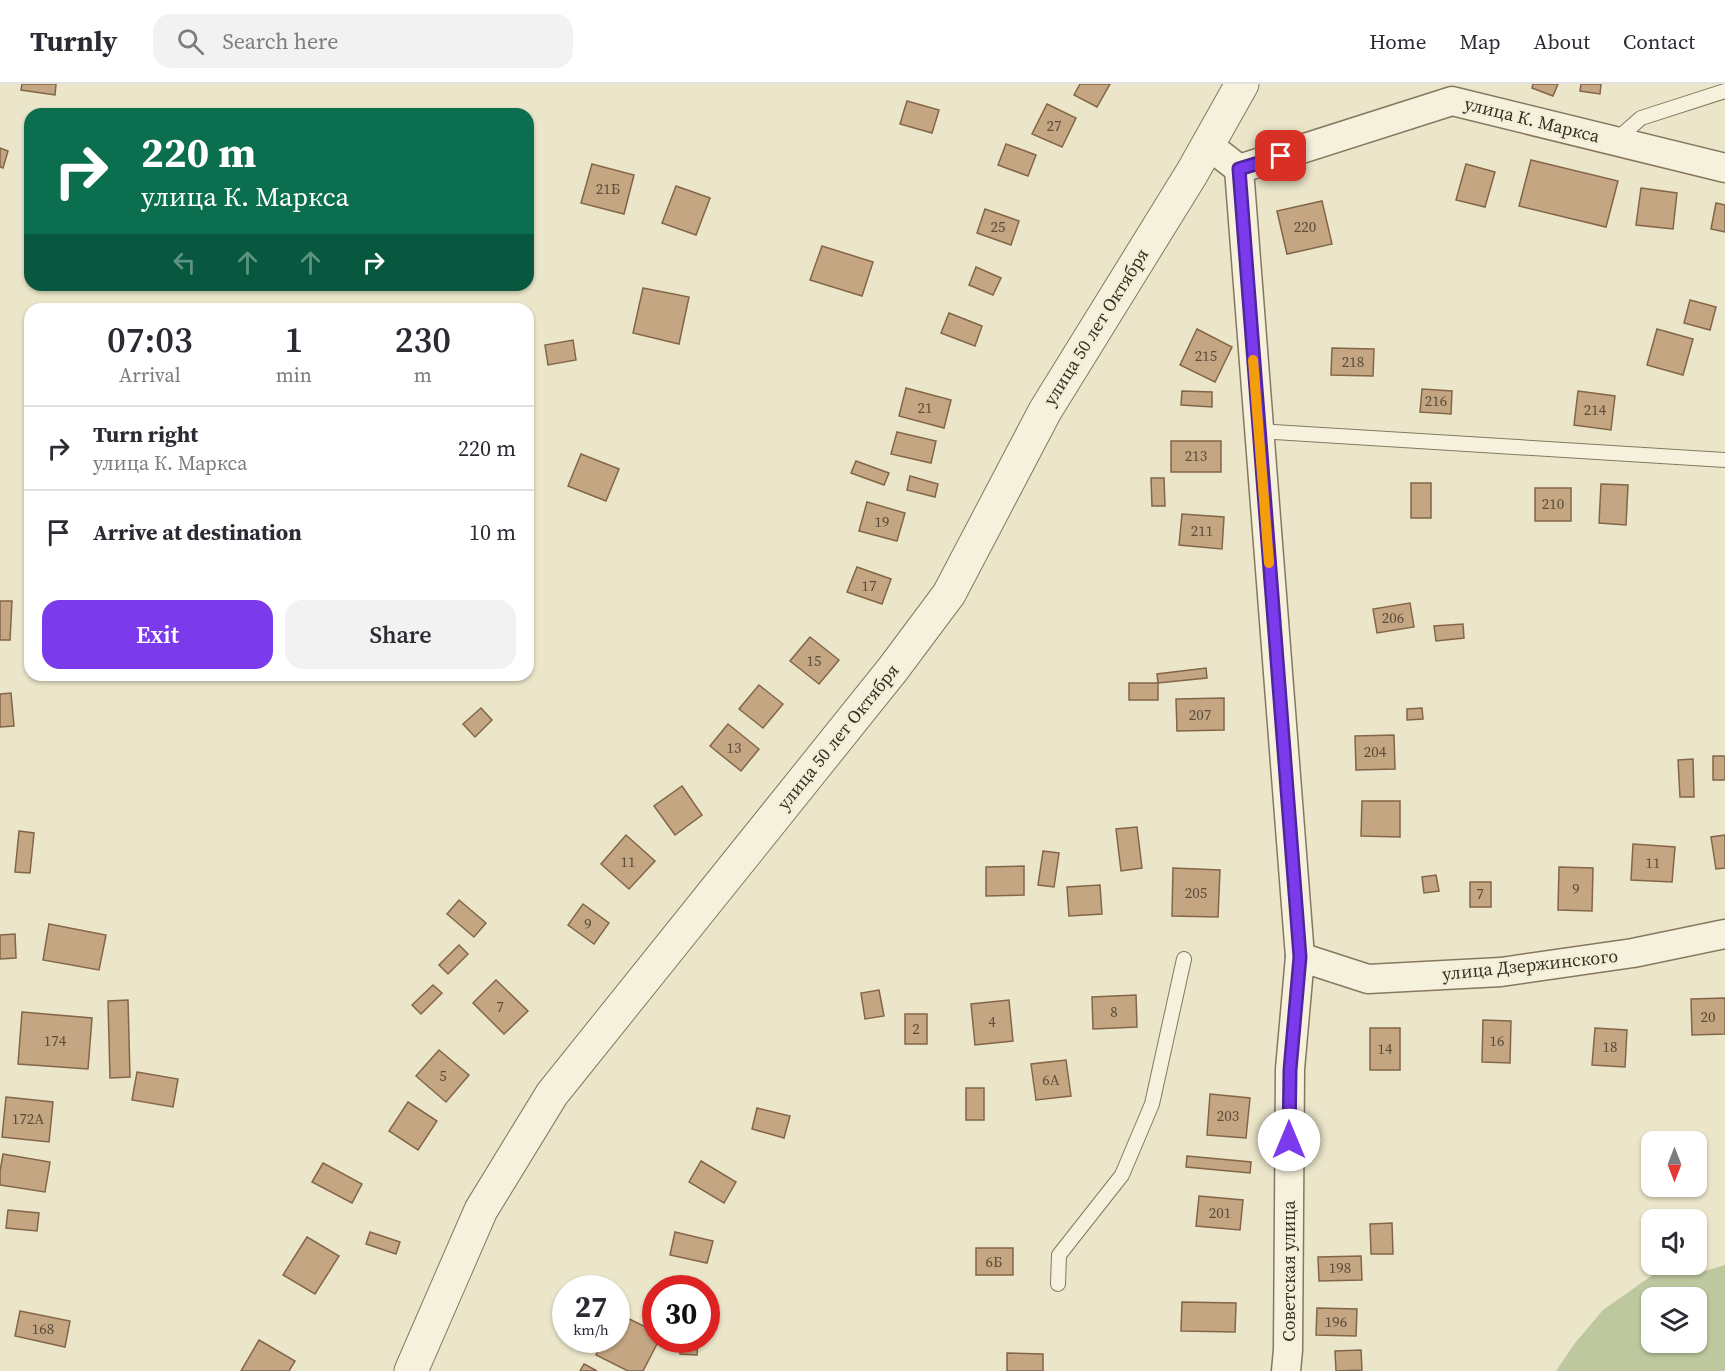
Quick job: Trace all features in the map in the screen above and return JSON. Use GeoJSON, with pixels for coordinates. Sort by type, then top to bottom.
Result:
{"type":"FeatureCollection","features":[{"type":"Feature","properties":{"kind":"street","name":"улица 50 лет Октября"},"geometry":{"type":"LineString","coordinates":[[411,1371],[481,1210],[552,1094],[893,669],[949,594],[1045,411],[1185,183],[1242,84]]}},
{"type":"Feature","properties":{"kind":"street","name":"улица К. Маркса"},"geometry":{"type":"LineString","coordinates":[[1239,169],[1452,100],[1725,168]]}},
{"type":"Feature","properties":{"kind":"street"},"geometry":{"type":"LineString","coordinates":[[1208,144],[1239,169]]}},
{"type":"Feature","properties":{"kind":"street","name":"Советская улица"},"geometry":{"type":"LineString","coordinates":[[1239,169],[1300,957],[1290,1070],[1286,1371]]}},
{"type":"Feature","properties":{"kind":"street","name":"улица Дзержинского"},"geometry":{"type":"LineString","coordinates":[[1300,957],[1368,979],[1501,972],[1633,953],[1725,934]]}},
{"type":"Feature","properties":{"kind":"lane"},"geometry":{"type":"LineString","coordinates":[[1616,140],[1641,118],[1725,91]]}},
{"type":"Feature","properties":{"kind":"lane"},"geometry":{"type":"LineString","coordinates":[[1259,430],[1725,460]]}},
{"type":"Feature","properties":{"kind":"lane"},"geometry":{"type":"LineString","coordinates":[[1058,1284],[1059,1256],[1122,1175],[1152,1104],[1184,959]]}},
{"type":"Feature","properties":{"kind":"green space"},"geometry":{"type":"Polygon","coordinates":[[[1725,1265],[1725,1371],[1556,1371],[1575,1343],[1603,1310],[1653,1275],[1707,1275],[1707,1270],[1725,1265]]]}},
{"type":"Feature","properties":{"kind":"building"},"geometry":{"type":"Polygon","coordinates":[[[22,84],[56,84],[55,95],[21,90],[22,84]]]}},
{"type":"Feature","properties":{"kind":"building"},"geometry":{"type":"Polygon","coordinates":[[[1080,84],[1110,84],[1097,107],[1074,95],[1080,84]]]}},
{"type":"Feature","properties":{"kind":"building"},"geometry":{"type":"Polygon","coordinates":[[[1533,84],[1558,84],[1553,96],[1532,88],[1533,84]]]}},
{"type":"Feature","properties":{"kind":"building"},"geometry":{"type":"Polygon","coordinates":[[[1581,84],[1601,84],[1600,94],[1580,91],[1581,84]]]}},
{"type":"Feature","properties":{"kind":"building"},"geometry":{"type":"Polygon","coordinates":[[[907,101],[939,110],[932,133],[900,124],[907,101]]]}},
{"type":"Feature","properties":{"kind":"building"},"geometry":{"type":"Polygon","coordinates":[[[1047,104],[1076,118],[1062,147],[1032,134],[1047,104]]]}},
{"type":"Feature","properties":{"kind":"building"},"geometry":{"type":"Polygon","coordinates":[[[1006,144],[1036,155],[1028,176],[998,165],[1006,144]]]}},
{"type":"Feature","properties":{"kind":"building"},"geometry":{"type":"Polygon","coordinates":[[[0,148],[8,151],[3,168],[0,167],[0,148]]]}},
{"type":"Feature","properties":{"kind":"building"},"geometry":{"type":"Polygon","coordinates":[[[1531,160],[1618,181],[1606,227],[1519,206],[1531,160]]]}},
{"type":"Feature","properties":{"kind":"building"},"geometry":{"type":"Polygon","coordinates":[[[592,164],[634,175],[624,214],[581,203],[592,164]]]}},
{"type":"Feature","properties":{"kind":"building"},"geometry":{"type":"Polygon","coordinates":[[[1466,164],[1495,172],[1485,207],[1456,200],[1466,164]]]}},
{"type":"Feature","properties":{"kind":"building"},"geometry":{"type":"Polygon","coordinates":[[[676,186],[710,198],[696,235],[662,223],[676,186]]]}},
{"type":"Feature","properties":{"kind":"building"},"geometry":{"type":"Polygon","coordinates":[[[1641,188],[1677,193],[1673,229],[1636,225],[1641,188]]]}},
{"type":"Feature","properties":{"kind":"building"},"geometry":{"type":"Polygon","coordinates":[[[1322,201],[1332,244],[1287,254],[1277,211],[1322,201]]]}},
{"type":"Feature","properties":{"kind":"building"},"geometry":{"type":"Polygon","coordinates":[[[1716,203],[1725,205],[1725,232],[1711,229],[1716,203]]]}},
{"type":"Feature","properties":{"kind":"building"},"geometry":{"type":"Polygon","coordinates":[[[985,209],[1019,221],[1011,245],[977,233],[985,209]]]}},
{"type":"Feature","properties":{"kind":"building"},"geometry":{"type":"Polygon","coordinates":[[[822,246],[873,262],[862,296],[810,280],[822,246]]]}},
{"type":"Feature","properties":{"kind":"building"},"geometry":{"type":"Polygon","coordinates":[[[976,267],[1001,278],[993,295],[969,285],[976,267]]]}},
{"type":"Feature","properties":{"kind":"building"},"geometry":{"type":"Polygon","coordinates":[[[643,288],[689,297],[679,344],[633,333],[643,288]]]}},
{"type":"Feature","properties":{"kind":"building"},"geometry":{"type":"Polygon","coordinates":[[[1690,300],[1716,307],[1710,330],[1684,323],[1690,300]]]}},
{"type":"Feature","properties":{"kind":"building"},"geometry":{"type":"Polygon","coordinates":[[[949,313],[982,326],[975,346],[941,333],[949,313]]]}},
{"type":"Feature","properties":{"kind":"building"},"geometry":{"type":"Polygon","coordinates":[[[1197,329],[1232,347],[1215,382],[1180,365],[1197,329]]]}},
{"type":"Feature","properties":{"kind":"building"},"geometry":{"type":"Polygon","coordinates":[[[1657,329],[1693,339],[1683,375],[1647,365],[1657,329]]]}},
{"type":"Feature","properties":{"kind":"building"},"geometry":{"type":"Polygon","coordinates":[[[573,340],[576,360],[548,365],[545,345],[573,340]]]}},
{"type":"Feature","properties":{"kind":"building"},"geometry":{"type":"Polygon","coordinates":[[[1332,348],[1374,349],[1373,376],[1331,375],[1332,348]]]}},
{"type":"Feature","properties":{"kind":"building"},"geometry":{"type":"Polygon","coordinates":[[[906,388],[951,400],[944,428],[899,416],[906,388]]]}},
{"type":"Feature","properties":{"kind":"building"},"geometry":{"type":"Polygon","coordinates":[[[1422,389],[1452,391],[1451,414],[1420,412],[1422,389]]]}},
{"type":"Feature","properties":{"kind":"building"},"geometry":{"type":"Polygon","coordinates":[[[1182,391],[1212,392],[1212,407],[1181,405],[1182,391]]]}},
{"type":"Feature","properties":{"kind":"building"},"geometry":{"type":"Polygon","coordinates":[[[1578,391],[1615,396],[1611,430],[1574,425],[1578,391]]]}},
{"type":"Feature","properties":{"kind":"building"},"geometry":{"type":"Polygon","coordinates":[[[897,432],[936,441],[931,463],[891,454],[897,432]]]}},
{"type":"Feature","properties":{"kind":"building"},"geometry":{"type":"Polygon","coordinates":[[[1171,441],[1221,441],[1221,472],[1171,472],[1171,441]]]}},
{"type":"Feature","properties":{"kind":"building"},"geometry":{"type":"Polygon","coordinates":[[[581,454],[619,469],[606,501],[568,486],[581,454]]]}},
{"type":"Feature","properties":{"kind":"building"},"geometry":{"type":"Polygon","coordinates":[[[856,461],[889,473],[884,485],[851,473],[856,461]]]}},
{"type":"Feature","properties":{"kind":"building"},"geometry":{"type":"Polygon","coordinates":[[[910,476],[938,484],[935,497],[907,490],[910,476]]]}},
{"type":"Feature","properties":{"kind":"building"},"geometry":{"type":"Polygon","coordinates":[[[1151,478],[1164,478],[1165,506],[1152,506],[1151,478]]]}},
{"type":"Feature","properties":{"kind":"building"},"geometry":{"type":"Polygon","coordinates":[[[1411,483],[1431,483],[1431,518],[1411,518],[1411,483]]]}},
{"type":"Feature","properties":{"kind":"building"},"geometry":{"type":"Polygon","coordinates":[[[1601,484],[1628,485],[1626,525],[1599,523],[1601,484]]]}},
{"type":"Feature","properties":{"kind":"building"},"geometry":{"type":"Polygon","coordinates":[[[1535,488],[1571,488],[1571,521],[1535,521],[1535,488]]]}},
{"type":"Feature","properties":{"kind":"building"},"geometry":{"type":"Polygon","coordinates":[[[867,502],[905,513],[897,541],[859,531],[867,502]]]}},
{"type":"Feature","properties":{"kind":"building"},"geometry":{"type":"Polygon","coordinates":[[[1182,514],[1224,517],[1222,549],[1179,545],[1182,514]]]}},
{"type":"Feature","properties":{"kind":"building"},"geometry":{"type":"Polygon","coordinates":[[[857,567],[891,579],[882,604],[847,592],[857,567]]]}},
{"type":"Feature","properties":{"kind":"building"},"geometry":{"type":"Polygon","coordinates":[[[0,601],[12,601],[10,640],[0,640],[0,601]]]}},
{"type":"Feature","properties":{"kind":"building"},"geometry":{"type":"Polygon","coordinates":[[[1410,603],[1414,627],[1377,633],[1373,609],[1410,603]]]}},
{"type":"Feature","properties":{"kind":"building"},"geometry":{"type":"Polygon","coordinates":[[[1463,624],[1464,638],[1436,641],[1434,626],[1463,624]]]}},
{"type":"Feature","properties":{"kind":"building"},"geometry":{"type":"Polygon","coordinates":[[[810,637],[839,660],[819,684],[790,661],[810,637]]]}},
{"type":"Feature","properties":{"kind":"building"},"geometry":{"type":"Polygon","coordinates":[[[1206,668],[1207,678],[1158,683],[1157,674],[1206,668]]]}},
{"type":"Feature","properties":{"kind":"building"},"geometry":{"type":"Polygon","coordinates":[[[1129,683],[1158,683],[1158,700],[1129,700],[1129,683]]]}},
{"type":"Feature","properties":{"kind":"building"},"geometry":{"type":"Polygon","coordinates":[[[759,685],[783,704],[763,728],[739,709],[759,685]]]}},
{"type":"Feature","properties":{"kind":"building"},"geometry":{"type":"Polygon","coordinates":[[[11,693],[14,726],[0,727],[0,694],[11,693]]]}},
{"type":"Feature","properties":{"kind":"building"},"geometry":{"type":"Polygon","coordinates":[[[1224,698],[1224,730],[1177,731],[1176,699],[1224,698]]]}},
{"type":"Feature","properties":{"kind":"building"},"geometry":{"type":"Polygon","coordinates":[[[481,708],[492,720],[475,737],[463,724],[481,708]]]}},
{"type":"Feature","properties":{"kind":"building"},"geometry":{"type":"Polygon","coordinates":[[[1422,708],[1423,719],[1407,720],[1407,709],[1422,708]]]}},
{"type":"Feature","properties":{"kind":"building"},"geometry":{"type":"Polygon","coordinates":[[[728,724],[759,749],[741,771],[710,746],[728,724]]]}},
{"type":"Feature","properties":{"kind":"building"},"geometry":{"type":"Polygon","coordinates":[[[1394,735],[1395,769],[1356,770],[1355,736],[1394,735]]]}},
{"type":"Feature","properties":{"kind":"building"},"geometry":{"type":"Polygon","coordinates":[[[1713,756],[1725,756],[1725,780],[1713,780],[1713,756]]]}},
{"type":"Feature","properties":{"kind":"building"},"geometry":{"type":"Polygon","coordinates":[[[1693,759],[1694,797],[1680,797],[1678,760],[1693,759]]]}},
{"type":"Feature","properties":{"kind":"building"},"geometry":{"type":"Polygon","coordinates":[[[682,786],[702,815],[675,835],[654,806],[682,786]]]}},
{"type":"Feature","properties":{"kind":"building"},"geometry":{"type":"Polygon","coordinates":[[[1362,801],[1400,801],[1400,837],[1361,836],[1362,801]]]}},
{"type":"Feature","properties":{"kind":"building"},"geometry":{"type":"Polygon","coordinates":[[[1137,827],[1142,868],[1121,871],[1116,829],[1137,827]]]}},
{"type":"Feature","properties":{"kind":"building"},"geometry":{"type":"Polygon","coordinates":[[[19,831],[34,833],[30,873],[15,872],[19,831]]]}},
{"type":"Feature","properties":{"kind":"building"},"geometry":{"type":"Polygon","coordinates":[[[626,835],[655,861],[629,889],[601,864],[626,835]]]}},
{"type":"Feature","properties":{"kind":"building"},"geometry":{"type":"Polygon","coordinates":[[[1725,835],[1725,868],[1716,869],[1711,837],[1725,835]]]}},
{"type":"Feature","properties":{"kind":"building"},"geometry":{"type":"Polygon","coordinates":[[[1633,844],[1675,847],[1672,882],[1631,880],[1633,844]]]}},
{"type":"Feature","properties":{"kind":"building"},"geometry":{"type":"Polygon","coordinates":[[[1043,851],[1059,853],[1054,887],[1038,885],[1043,851]]]}},
{"type":"Feature","properties":{"kind":"building"},"geometry":{"type":"Polygon","coordinates":[[[1024,866],[1024,895],[986,896],[986,867],[1024,866]]]}},
{"type":"Feature","properties":{"kind":"building"},"geometry":{"type":"Polygon","coordinates":[[[1559,867],[1593,868],[1592,911],[1558,910],[1559,867]]]}},
{"type":"Feature","properties":{"kind":"building"},"geometry":{"type":"Polygon","coordinates":[[[1173,868],[1220,870],[1218,917],[1172,916],[1173,868]]]}},
{"type":"Feature","properties":{"kind":"building"},"geometry":{"type":"Polygon","coordinates":[[[1436,875],[1439,891],[1424,893],[1422,877],[1436,875]]]}},
{"type":"Feature","properties":{"kind":"building"},"geometry":{"type":"Polygon","coordinates":[[[1470,882],[1491,882],[1491,907],[1470,907],[1470,882]]]}},
{"type":"Feature","properties":{"kind":"building"},"geometry":{"type":"Polygon","coordinates":[[[1100,885],[1102,914],[1069,916],[1067,887],[1100,885]]]}},
{"type":"Feature","properties":{"kind":"building"},"geometry":{"type":"Polygon","coordinates":[[[459,900],[486,923],[474,937],[447,914],[459,900]]]}},
{"type":"Feature","properties":{"kind":"building"},"geometry":{"type":"Polygon","coordinates":[[[583,904],[609,923],[594,944],[568,925],[583,904]]]}},
{"type":"Feature","properties":{"kind":"building"},"geometry":{"type":"Polygon","coordinates":[[[49,924],[106,935],[99,970],[43,960],[49,924]]]}},
{"type":"Feature","properties":{"kind":"building"},"geometry":{"type":"Polygon","coordinates":[[[15,934],[16,958],[0,959],[0,935],[15,934]]]}},
{"type":"Feature","properties":{"kind":"building"},"geometry":{"type":"Polygon","coordinates":[[[459,945],[468,954],[448,974],[439,965],[459,945]]]}},
{"type":"Feature","properties":{"kind":"building"},"geometry":{"type":"Polygon","coordinates":[[[496,980],[528,1011],[504,1034],[473,1003],[496,980]]]}},
{"type":"Feature","properties":{"kind":"building"},"geometry":{"type":"Polygon","coordinates":[[[433,985],[442,993],[421,1014],[412,1005],[433,985]]]}},
{"type":"Feature","properties":{"kind":"building"},"geometry":{"type":"Polygon","coordinates":[[[879,990],[884,1016],[865,1019],[861,993],[879,990]]]}},
{"type":"Feature","properties":{"kind":"building"},"geometry":{"type":"Polygon","coordinates":[[[1136,995],[1137,1027],[1093,1029],[1092,997],[1136,995]]]}},
{"type":"Feature","properties":{"kind":"building"},"geometry":{"type":"Polygon","coordinates":[[[1725,998],[1725,1034],[1692,1035],[1691,999],[1725,998]]]}},
{"type":"Feature","properties":{"kind":"building"},"geometry":{"type":"Polygon","coordinates":[[[128,1000],[130,1077],[110,1078],[108,1001],[128,1000]]]}},
{"type":"Feature","properties":{"kind":"building"},"geometry":{"type":"Polygon","coordinates":[[[1009,1000],[1013,1041],[975,1045],[971,1004],[1009,1000]]]}},
{"type":"Feature","properties":{"kind":"building"},"geometry":{"type":"Polygon","coordinates":[[[22,1012],[92,1018],[88,1069],[18,1064],[22,1012]]]}},
{"type":"Feature","properties":{"kind":"building"},"geometry":{"type":"Polygon","coordinates":[[[905,1014],[927,1014],[927,1044],[905,1044],[905,1014]]]}},
{"type":"Feature","properties":{"kind":"building"},"geometry":{"type":"Polygon","coordinates":[[[1483,1020],[1511,1021],[1510,1063],[1482,1062],[1483,1020]]]}},
{"type":"Feature","properties":{"kind":"building"},"geometry":{"type":"Polygon","coordinates":[[[1370,1028],[1400,1028],[1400,1070],[1370,1070],[1370,1028]]]}},
{"type":"Feature","properties":{"kind":"building"},"geometry":{"type":"Polygon","coordinates":[[[1595,1028],[1627,1030],[1625,1067],[1592,1065],[1595,1028]]]}},
{"type":"Feature","properties":{"kind":"building"},"geometry":{"type":"Polygon","coordinates":[[[439,1050],[469,1075],[446,1102],[416,1076],[439,1050]]]}},
{"type":"Feature","properties":{"kind":"building"},"geometry":{"type":"Polygon","coordinates":[[[1066,1060],[1071,1096],[1036,1100],[1031,1064],[1066,1060]]]}},
{"type":"Feature","properties":{"kind":"building"},"geometry":{"type":"Polygon","coordinates":[[[137,1072],[178,1079],[173,1107],[132,1100],[137,1072]]]}},
{"type":"Feature","properties":{"kind":"building"},"geometry":{"type":"Polygon","coordinates":[[[966,1088],[984,1088],[984,1120],[966,1120],[966,1088]]]}},
{"type":"Feature","properties":{"kind":"building"},"geometry":{"type":"Polygon","coordinates":[[[1210,1094],[1250,1098],[1246,1138],[1207,1135],[1210,1094]]]}},
{"type":"Feature","properties":{"kind":"building"},"geometry":{"type":"Polygon","coordinates":[[[6,1097],[53,1102],[49,1142],[2,1137],[6,1097]]]}},
{"type":"Feature","properties":{"kind":"building"},"geometry":{"type":"Polygon","coordinates":[[[408,1102],[437,1121],[418,1150],[389,1131],[408,1102]]]}},
{"type":"Feature","properties":{"kind":"building"},"geometry":{"type":"Polygon","coordinates":[[[757,1108],[790,1116],[784,1138],[752,1129],[757,1108]]]}},
{"type":"Feature","properties":{"kind":"building"},"geometry":{"type":"Polygon","coordinates":[[[3,1154],[50,1162],[45,1192],[0,1185],[3,1154]]]}},
{"type":"Feature","properties":{"kind":"building"},"geometry":{"type":"Polygon","coordinates":[[[1187,1156],[1251,1162],[1250,1173],[1186,1167],[1187,1156]]]}},
{"type":"Feature","properties":{"kind":"building"},"geometry":{"type":"Polygon","coordinates":[[[701,1161],[736,1182],[724,1203],[689,1182],[701,1161]]]}},
{"type":"Feature","properties":{"kind":"building"},"geometry":{"type":"Polygon","coordinates":[[[323,1163],[362,1184],[352,1203],[312,1182],[323,1163]]]}},
{"type":"Feature","properties":{"kind":"building"},"geometry":{"type":"Polygon","coordinates":[[[1199,1196],[1243,1200],[1240,1230],[1196,1226],[1199,1196]]]}},
{"type":"Feature","properties":{"kind":"building"},"geometry":{"type":"Polygon","coordinates":[[[8,1210],[39,1213],[37,1231],[6,1228],[8,1210]]]}},
{"type":"Feature","properties":{"kind":"building"},"geometry":{"type":"Polygon","coordinates":[[[1392,1223],[1393,1254],[1371,1254],[1370,1224],[1392,1223]]]}},
{"type":"Feature","properties":{"kind":"building"},"geometry":{"type":"Polygon","coordinates":[[[370,1232],[400,1242],[396,1254],[366,1244],[370,1232]]]}},
{"type":"Feature","properties":{"kind":"building"},"geometry":{"type":"Polygon","coordinates":[[[675,1232],[713,1241],[707,1263],[670,1255],[675,1232]]]}},
{"type":"Feature","properties":{"kind":"building"},"geometry":{"type":"Polygon","coordinates":[[[307,1237],[339,1256],[315,1294],[283,1275],[307,1237]]]}},
{"type":"Feature","properties":{"kind":"building"},"geometry":{"type":"Polygon","coordinates":[[[976,1248],[1013,1248],[1013,1275],[976,1275],[976,1248]]]}},
{"type":"Feature","properties":{"kind":"building"},"geometry":{"type":"Polygon","coordinates":[[[1361,1256],[1362,1280],[1319,1281],[1318,1257],[1361,1256]]]}},
{"type":"Feature","properties":{"kind":"building"},"geometry":{"type":"Polygon","coordinates":[[[1182,1302],[1236,1303],[1235,1332],[1181,1331],[1182,1302]]]}},
{"type":"Feature","properties":{"kind":"building"},"geometry":{"type":"Polygon","coordinates":[[[1317,1308],[1357,1309],[1356,1336],[1316,1335],[1317,1308]]]}},
{"type":"Feature","properties":{"kind":"building"},"geometry":{"type":"Polygon","coordinates":[[[20,1311],[70,1321],[65,1347],[15,1336],[20,1311]]]}},
{"type":"Feature","properties":{"kind":"building"},"geometry":{"type":"Polygon","coordinates":[[[630,1319],[642,1325],[642,1353],[652,1353],[643,1371],[628,1371],[596,1355],[597,1353],[630,1353],[630,1319]]]}},
{"type":"Feature","properties":{"kind":"building"},"geometry":{"type":"Polygon","coordinates":[[[259,1340],[295,1361],[289,1371],[241,1371],[259,1340]]]}},
{"type":"Feature","properties":{"kind":"building"},"geometry":{"type":"Polygon","coordinates":[[[1361,1350],[1362,1370],[1336,1371],[1335,1351],[1361,1350]]]}},
{"type":"Feature","properties":{"kind":"building"},"geometry":{"type":"Polygon","coordinates":[[[680,1353],[697,1353],[697,1355],[680,1353]]]}},
{"type":"Feature","properties":{"kind":"building"},"geometry":{"type":"Polygon","coordinates":[[[1007,1353],[1043,1354],[1043,1371],[1007,1371],[1007,1353]]]}},
{"type":"Feature","properties":{"kind":"building"},"geometry":{"type":"Polygon","coordinates":[[[584,1364],[597,1371],[580,1371],[584,1364]]]}},
{"type":"Feature","properties":{"kind":"slow traffic"},"geometry":{"type":"LineString","coordinates":[[1253,360],[1269,563]]}},
{"type":"Feature","properties":{"kind":"route"},"geometry":{"type":"LineString","coordinates":[[1281,156],[1239,169],[1300,957],[1290,1070],[1289,1140]]}}]}
